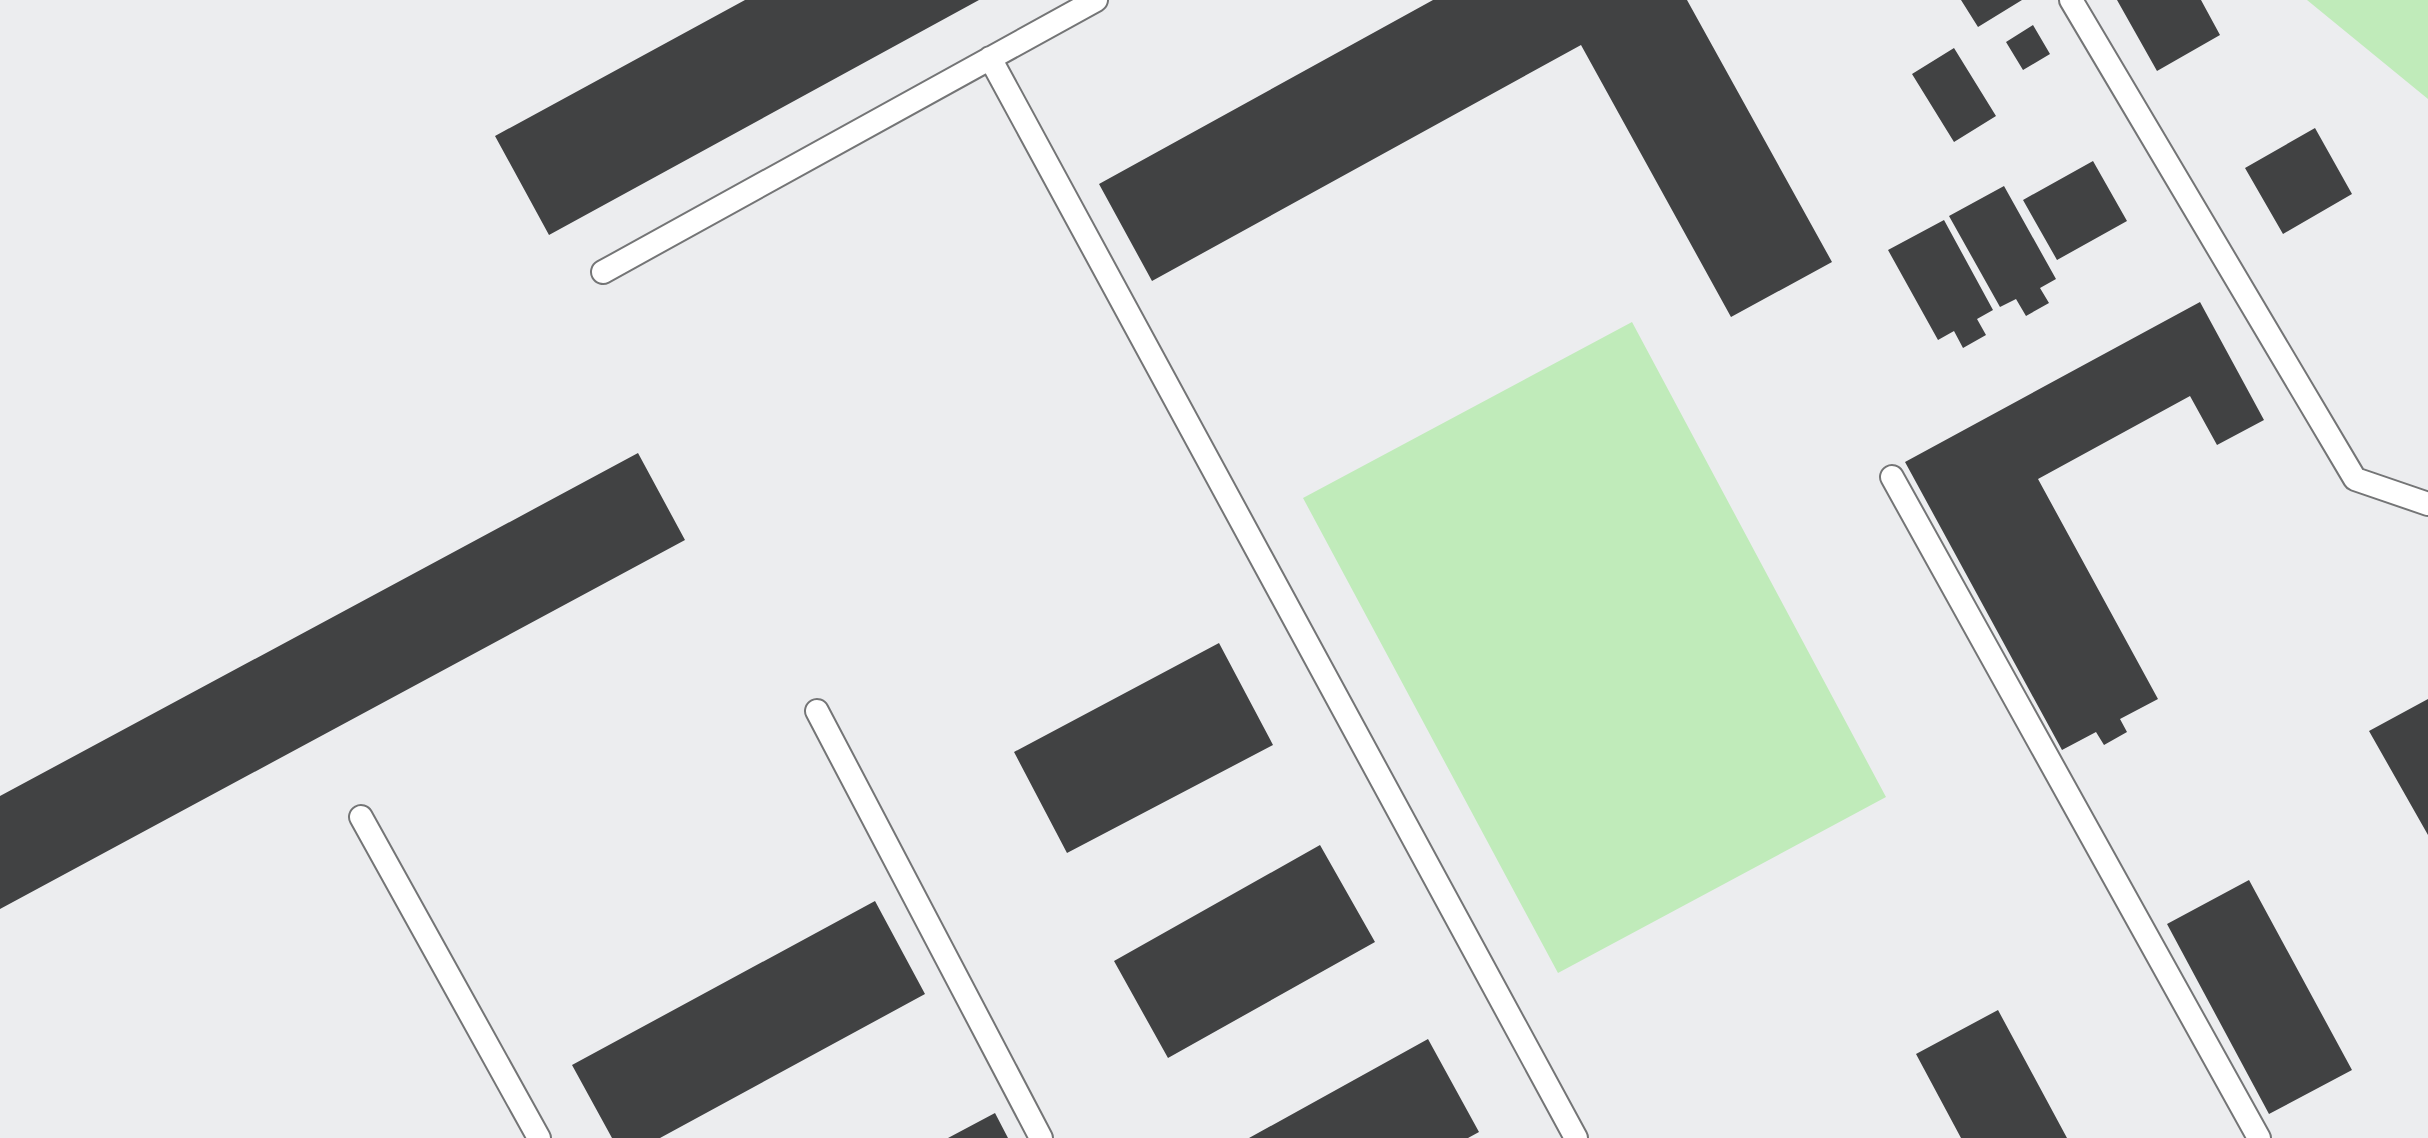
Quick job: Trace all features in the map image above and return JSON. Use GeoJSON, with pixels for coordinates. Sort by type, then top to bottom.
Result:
{"type":"FeatureCollection","features":[{"type":"Feature","properties":{"kind":"lane"},"geometry":{"type":"LineString","coordinates":[[603,272],[1096,0]]}},
{"type":"Feature","properties":{"kind":"lane"},"geometry":{"type":"LineString","coordinates":[[2071,0],[2355,479],[2428,504]]}},
{"type":"Feature","properties":{"kind":"lane"},"geometry":{"type":"LineString","coordinates":[[990,58],[1576,1138]]}},
{"type":"Feature","properties":{"kind":"lane"},"geometry":{"type":"LineString","coordinates":[[1892,477],[2259,1138]]}},
{"type":"Feature","properties":{"kind":"lane"},"geometry":{"type":"LineString","coordinates":[[817,711],[1041,1138]]}},
{"type":"Feature","properties":{"kind":"lane"},"geometry":{"type":"LineString","coordinates":[[361,817],[539,1138]]}},
{"type":"Feature","properties":{"kind":"green space"},"geometry":{"type":"Polygon","coordinates":[[[2307,0],[2428,0],[2428,99],[2307,0]]]}},
{"type":"Feature","properties":{"kind":"green space"},"geometry":{"type":"Polygon","coordinates":[[[1632,322],[1886,797],[1558,973],[1303,498],[1632,322]]]}},
{"type":"Feature","properties":{"kind":"building"},"geometry":{"type":"Polygon","coordinates":[[[745,0],[979,0],[549,235],[495,136],[745,0]]]}},
{"type":"Feature","properties":{"kind":"building"},"geometry":{"type":"Polygon","coordinates":[[[1433,0],[1687,0],[1832,262],[1731,317],[1581,45],[1152,281],[1099,184],[1433,0]]]}},
{"type":"Feature","properties":{"kind":"building"},"geometry":{"type":"Polygon","coordinates":[[[1961,0],[2022,0],[1978,27],[1961,0]]]}},
{"type":"Feature","properties":{"kind":"building"},"geometry":{"type":"Polygon","coordinates":[[[2117,0],[2201,0],[2220,35],[2157,71],[2117,0]]]}},
{"type":"Feature","properties":{"kind":"building"},"geometry":{"type":"Polygon","coordinates":[[[2033,25],[2050,54],[2023,70],[2006,42],[2033,25]]]}},
{"type":"Feature","properties":{"kind":"building"},"geometry":{"type":"Polygon","coordinates":[[[1954,48],[1996,116],[1954,142],[1912,74],[1954,48]]]}},
{"type":"Feature","properties":{"kind":"building"},"geometry":{"type":"Polygon","coordinates":[[[2315,128],[2352,194],[2283,234],[2245,168],[2315,128]]]}},
{"type":"Feature","properties":{"kind":"building"},"geometry":{"type":"Polygon","coordinates":[[[2093,161],[2127,221],[2057,260],[2023,200],[2093,161]]]}},
{"type":"Feature","properties":{"kind":"building"},"geometry":{"type":"Polygon","coordinates":[[[2004,186],[2056,279],[2040,288],[2049,303],[2026,316],[2016,299],[2000,307],[1949,216],[2004,186]]]}},
{"type":"Feature","properties":{"kind":"building"},"geometry":{"type":"Polygon","coordinates":[[[1944,220],[1993,310],[1977,319],[1986,335],[1963,348],[1954,331],[1938,340],[1888,250],[1944,220]]]}},
{"type":"Feature","properties":{"kind":"building"},"geometry":{"type":"Polygon","coordinates":[[[2200,302],[2264,420],[2217,445],[2190,396],[2038,479],[2158,699],[2120,719],[2127,732],[2104,745],[2096,732],[2062,750],[1905,462],[2200,302]]]}},
{"type":"Feature","properties":{"kind":"building"},"geometry":{"type":"Polygon","coordinates":[[[638,453],[685,540],[0,909],[0,796],[638,453]]]}},
{"type":"Feature","properties":{"kind":"building"},"geometry":{"type":"Polygon","coordinates":[[[1219,643],[1273,745],[1067,853],[1014,752],[1219,643]]]}},
{"type":"Feature","properties":{"kind":"building"},"geometry":{"type":"Polygon","coordinates":[[[2428,699],[2428,835],[2369,731],[2428,699]]]}},
{"type":"Feature","properties":{"kind":"building"},"geometry":{"type":"Polygon","coordinates":[[[1320,845],[1375,942],[1168,1058],[1114,961],[1320,845]]]}},
{"type":"Feature","properties":{"kind":"building"},"geometry":{"type":"Polygon","coordinates":[[[2249,880],[2352,1070],[2269,1114],[2167,924],[2249,880]]]}},
{"type":"Feature","properties":{"kind":"building"},"geometry":{"type":"Polygon","coordinates":[[[875,901],[925,994],[660,1138],[612,1138],[572,1065],[875,901]]]}},
{"type":"Feature","properties":{"kind":"building"},"geometry":{"type":"Polygon","coordinates":[[[1998,1010],[2067,1138],[1961,1138],[1916,1054],[1998,1010]]]}},
{"type":"Feature","properties":{"kind":"building"},"geometry":{"type":"Polygon","coordinates":[[[1428,1039],[1479,1132],[1468,1138],[1249,1138],[1428,1039]]]}},
{"type":"Feature","properties":{"kind":"building"},"geometry":{"type":"Polygon","coordinates":[[[995,1113],[1008,1138],[948,1138],[995,1113]]]}}]}
